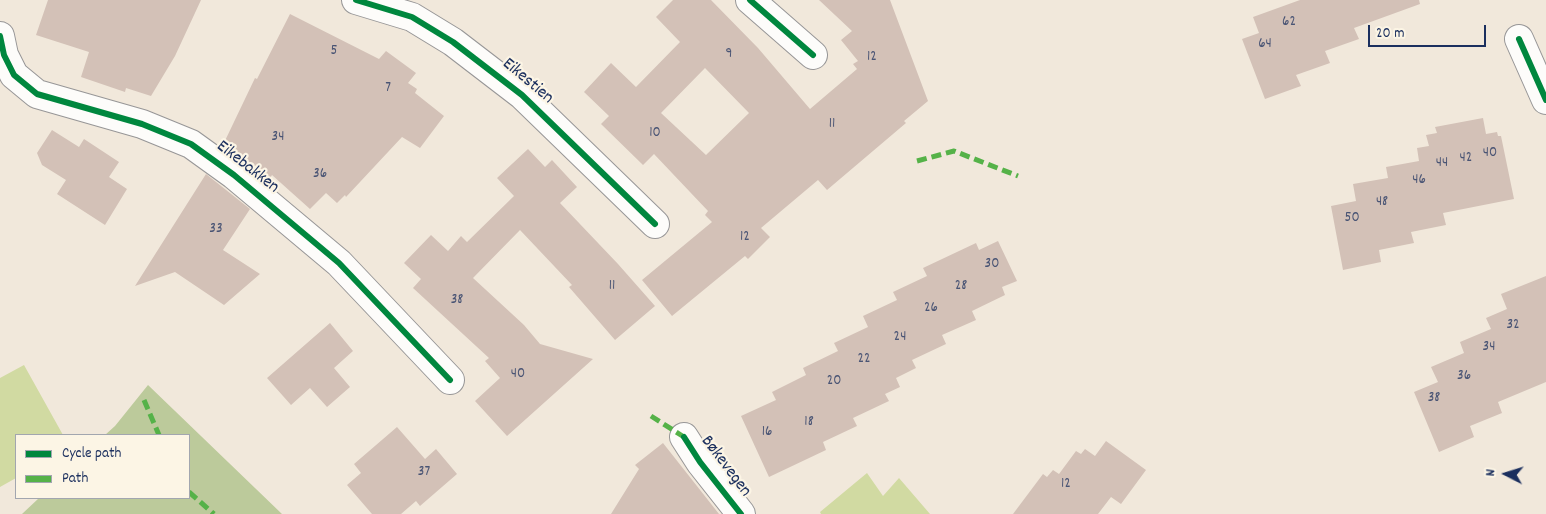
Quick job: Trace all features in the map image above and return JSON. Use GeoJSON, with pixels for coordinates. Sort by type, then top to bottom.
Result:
{"type":"FeatureCollection","features":[{"type":"Feature","properties":{"kind":"street","name":"Eikestien"},"geometry":{"type":"LineString","coordinates":[[356,0],[412,17],[453,42],[522,95],[655,224]]}},
{"type":"Feature","properties":{"kind":"street"},"geometry":{"type":"LineString","coordinates":[[750,0],[813,55]]}},
{"type":"Feature","properties":{"kind":"street","name":"Eikebakken"},"geometry":{"type":"LineString","coordinates":[[0,36],[4,55],[14,75],[36,94],[142,124],[191,144],[234,175],[339,263],[450,380]]}},
{"type":"Feature","properties":{"kind":"street"},"geometry":{"type":"LineString","coordinates":[[1519,40],[1546,100]]}},
{"type":"Feature","properties":{"kind":"street","name":"Bøkevegen"},"geometry":{"type":"LineString","coordinates":[[684,437],[700,462],[742,514]]}},
{"type":"Feature","properties":{"kind":"green space"},"geometry":{"type":"Polygon","coordinates":[[[24,365],[62,434],[15,434],[15,479],[0,487],[0,378],[24,365]]]}},
{"type":"Feature","properties":{"kind":"green space"},"geometry":{"type":"Polygon","coordinates":[[[148,385],[282,514],[22,514],[38,499],[190,499],[190,434],[106,434],[115,426],[148,385]]]}},
{"type":"Feature","properties":{"kind":"green space"},"geometry":{"type":"Polygon","coordinates":[[[867,473],[883,496],[899,478],[930,514],[821,514],[820,512],[867,473]]]}},
{"type":"Feature","properties":{"kind":"building"},"geometry":{"type":"Polygon","coordinates":[[[48,0],[201,0],[175,56],[151,96],[126,88],[125,92],[81,77],[89,52],[36,35],[48,0]]]}},
{"type":"Feature","properties":{"kind":"building"},"geometry":{"type":"Polygon","coordinates":[[[673,0],[711,0],[758,48],[810,109],[857,69],[853,64],[858,61],[841,40],[852,31],[819,0],[890,0],[928,101],[904,121],[906,123],[827,190],[818,180],[761,228],[770,237],[748,259],[745,256],[672,316],[642,280],[712,222],[705,215],[708,211],[654,154],[643,165],[601,124],[609,116],[584,92],[611,63],[636,87],[680,42],[656,17],[673,0]],[[705,68],[661,113],[706,155],[749,113],[705,68]]]}},
{"type":"Feature","properties":{"kind":"building"},"geometry":{"type":"Polygon","coordinates":[[[1300,0],[1419,0],[1420,4],[1354,28],[1359,39],[1325,51],[1330,63],[1296,75],[1301,86],[1265,99],[1242,39],[1259,33],[1253,17],[1300,0]]]}},
{"type":"Feature","properties":{"kind":"building"},"geometry":{"type":"Polygon","coordinates":[[[290,14],[379,59],[386,51],[416,73],[408,83],[417,89],[415,93],[444,116],[420,148],[402,137],[346,197],[345,195],[337,203],[326,193],[310,209],[272,175],[267,183],[222,147],[255,78],[257,79],[290,14]]]}},
{"type":"Feature","properties":{"kind":"building"},"geometry":{"type":"Polygon","coordinates":[[[1483,118],[1486,134],[1497,132],[1498,136],[1501,136],[1514,199],[1443,213],[1446,225],[1411,232],[1414,243],[1379,250],[1381,262],[1343,270],[1331,206],[1356,201],[1353,184],[1388,178],[1386,167],[1419,161],[1417,148],[1429,146],[1426,135],[1437,133],[1435,127],[1483,118]]]}},
{"type":"Feature","properties":{"kind":"building"},"geometry":{"type":"Polygon","coordinates":[[[52,130],[79,147],[84,139],[119,162],[109,177],[127,189],[105,225],[57,194],[66,180],[42,165],[37,153],[52,130]]]}},
{"type":"Feature","properties":{"kind":"building"},"geometry":{"type":"Polygon","coordinates":[[[528,149],[545,167],[552,160],[577,187],[560,203],[655,306],[615,340],[569,287],[572,285],[520,230],[473,278],[524,325],[540,344],[593,359],[507,436],[475,401],[500,378],[485,361],[489,358],[413,288],[421,279],[404,263],[431,235],[448,251],[461,236],[467,242],[514,196],[497,178],[528,149]]]}},
{"type":"Feature","properties":{"kind":"building"},"geometry":{"type":"Polygon","coordinates":[[[206,174],[250,209],[223,250],[260,274],[224,305],[175,272],[135,286],[206,174]]]}},
{"type":"Feature","properties":{"kind":"building"},"geometry":{"type":"Polygon","coordinates":[[[998,241],[1017,281],[1002,287],[1005,295],[972,311],[976,320],[942,335],[946,344],[912,360],[916,368],[896,378],[900,387],[885,394],[889,401],[853,418],[857,426],[823,442],[826,450],[769,477],[741,416],[776,400],[772,392],[806,375],[803,368],[838,351],[834,343],[868,327],[863,316],[897,300],[893,292],[927,276],[923,268],[976,243],[979,250],[998,241]]]}},
{"type":"Feature","properties":{"kind":"building"},"geometry":{"type":"Polygon","coordinates":[[[1546,276],[1546,382],[1498,402],[1502,413],[1470,426],[1474,437],[1439,452],[1414,392],[1438,382],[1431,367],[1464,353],[1460,342],[1491,329],[1486,318],[1507,309],[1501,294],[1546,276]]]}},
{"type":"Feature","properties":{"kind":"building"},"geometry":{"type":"Polygon","coordinates":[[[330,323],[353,351],[334,368],[350,387],[327,407],[310,388],[291,405],[267,378],[330,323]]]}},
{"type":"Feature","properties":{"kind":"building"},"geometry":{"type":"Polygon","coordinates":[[[397,427],[425,459],[436,449],[457,474],[420,506],[416,501],[401,514],[372,514],[347,485],[361,473],[354,464],[397,427]]]}},
{"type":"Feature","properties":{"kind":"building"},"geometry":{"type":"Polygon","coordinates":[[[1106,441],[1146,470],[1121,504],[1111,497],[1098,514],[1013,514],[1043,474],[1047,477],[1053,470],[1059,474],[1076,451],[1081,454],[1085,449],[1095,456],[1106,441]]]}},
{"type":"Feature","properties":{"kind":"building"},"geometry":{"type":"Polygon","coordinates":[[[663,443],[719,514],[611,514],[639,469],[635,465],[663,443]]]}},
{"type":"Feature","properties":{"kind":"marked path"},"geometry":{"type":"LineString","coordinates":[[917,161],[954,151],[1018,176]]}},
{"type":"Feature","properties":{"kind":"marked path"},"geometry":{"type":"LineString","coordinates":[[144,400],[159,434]]}},
{"type":"Feature","properties":{"kind":"marked path"},"geometry":{"type":"LineString","coordinates":[[651,416],[684,437]]}},
{"type":"Feature","properties":{"kind":"marked path"},"geometry":{"type":"LineString","coordinates":[[190,493],[214,514]]}},
{"type":"Feature","properties":{"kind":"cycle path"},"geometry":{"type":"LineString","coordinates":[[356,0],[412,17],[453,42],[522,95],[655,224]]}},
{"type":"Feature","properties":{"kind":"cycle path"},"geometry":{"type":"LineString","coordinates":[[750,0],[813,55]]}},
{"type":"Feature","properties":{"kind":"cycle path"},"geometry":{"type":"LineString","coordinates":[[0,36],[4,55],[14,75],[37,94],[142,124],[191,144],[234,175],[339,263],[450,380]]}},
{"type":"Feature","properties":{"kind":"cycle path"},"geometry":{"type":"LineString","coordinates":[[1519,39],[1546,100]]}},
{"type":"Feature","properties":{"kind":"cycle path"},"geometry":{"type":"LineString","coordinates":[[684,437],[700,462],[741,514]]}}]}
